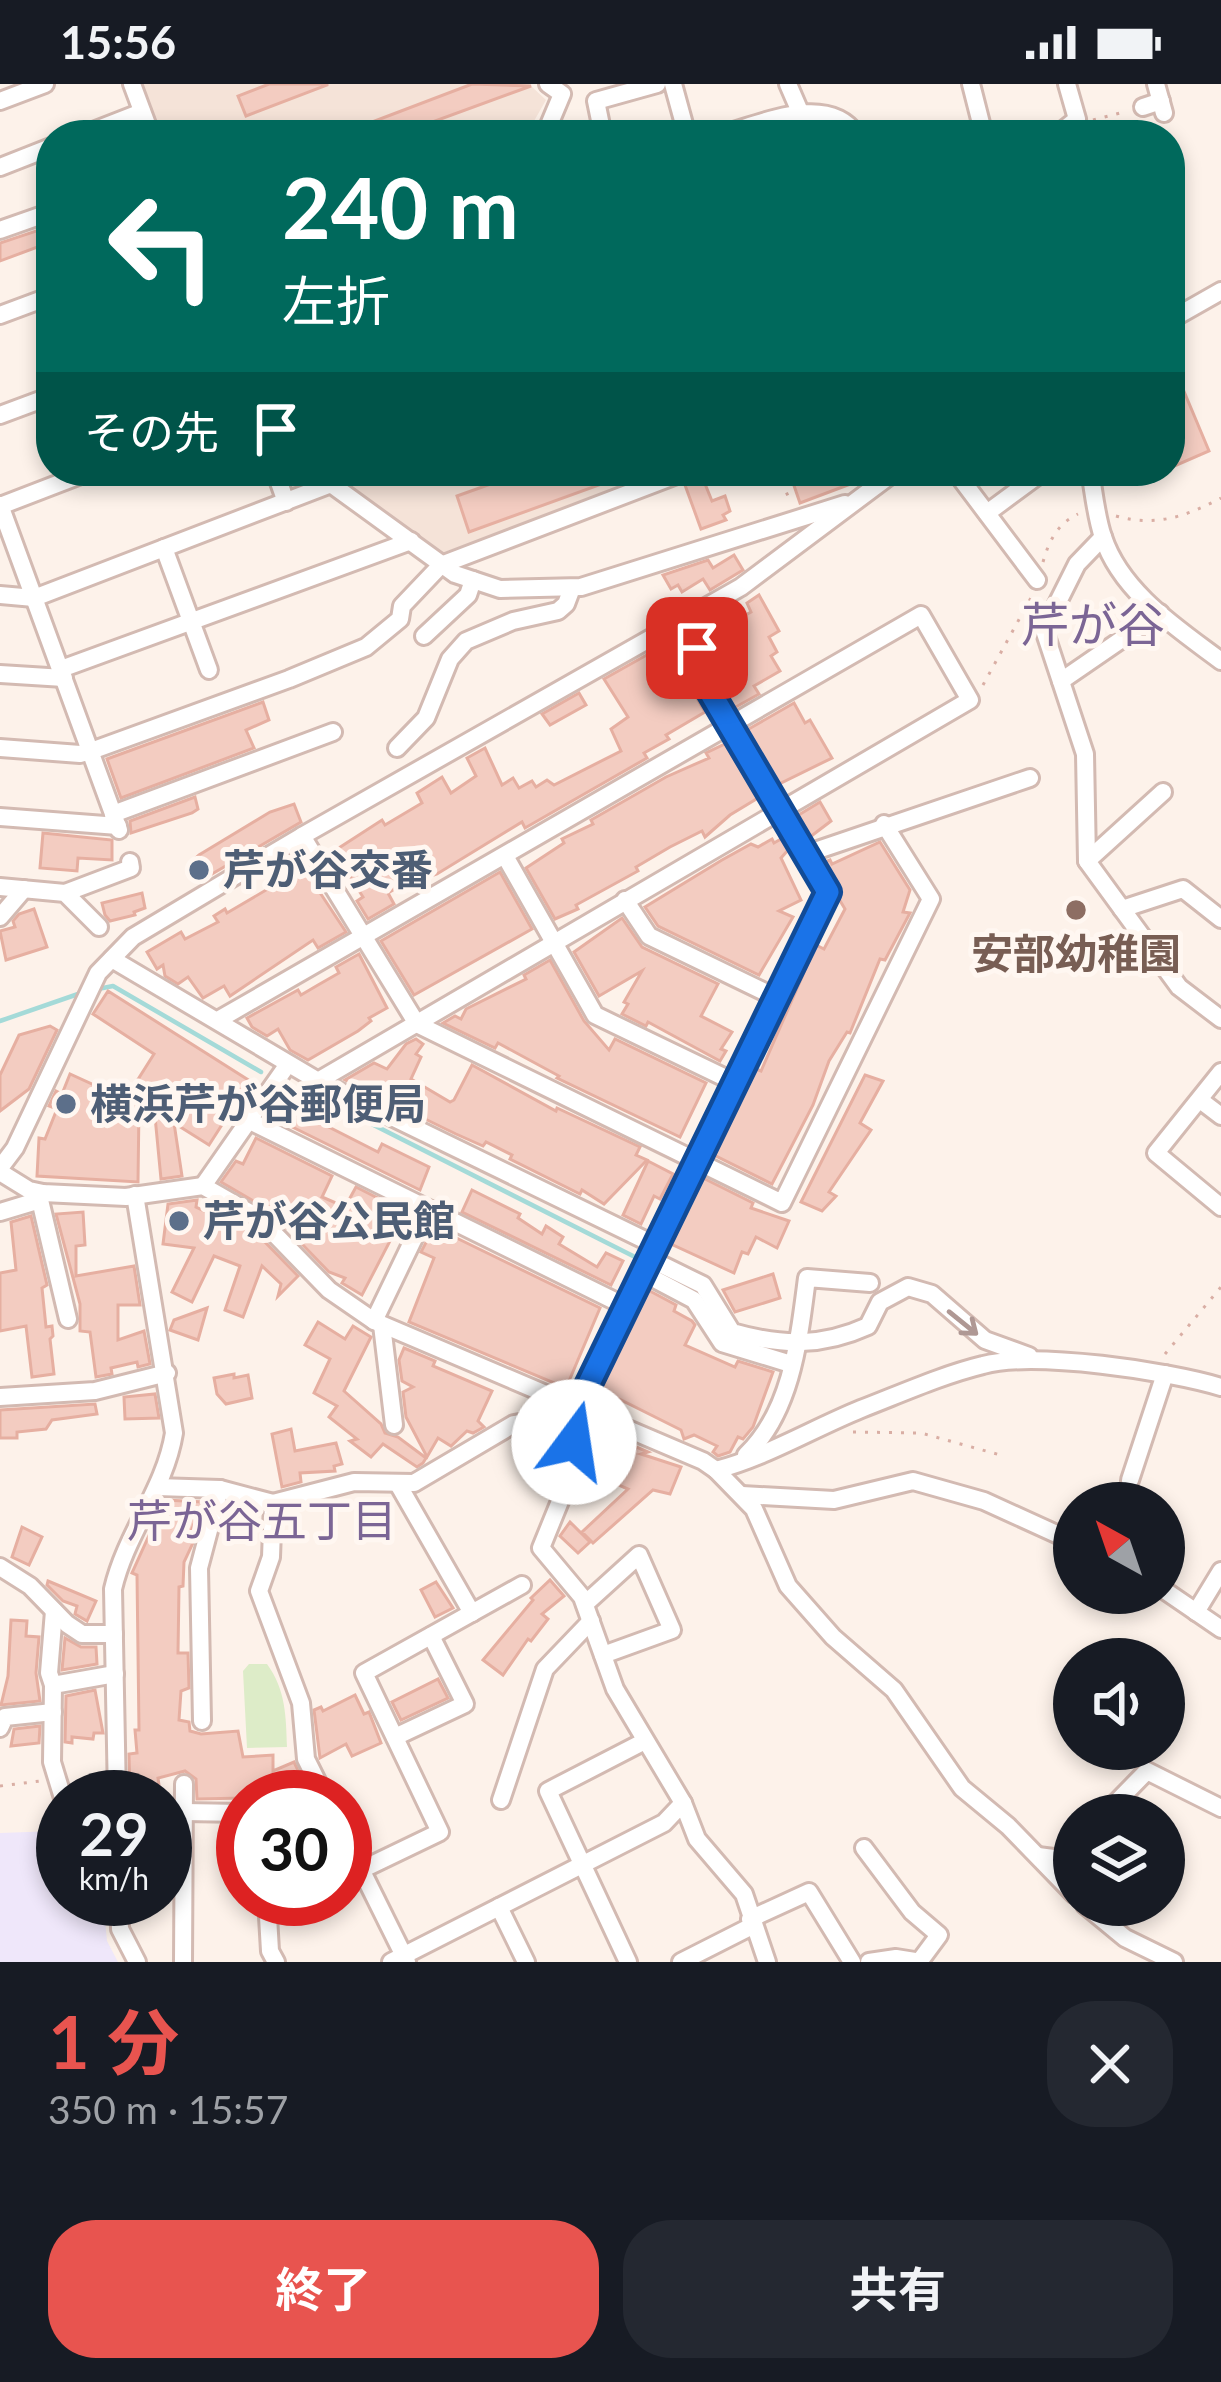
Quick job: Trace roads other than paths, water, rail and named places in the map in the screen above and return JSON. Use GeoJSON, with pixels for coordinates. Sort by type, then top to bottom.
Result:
{"type":"FeatureCollection","features":[{"type":"Feature","properties":{"kind":"street"},"geometry":{"type":"LineString","coordinates":[[0,101],[45,84]]}},
{"type":"Feature","properties":{"kind":"street"},"geometry":{"type":"LineString","coordinates":[[132,84],[145,120]]}},
{"type":"Feature","properties":{"kind":"street"},"geometry":{"type":"LineString","coordinates":[[548,84],[562,94],[551,120]]}},
{"type":"Feature","properties":{"kind":"street"},"geometry":{"type":"LineString","coordinates":[[594,92],[657,84]]}},
{"type":"Feature","properties":{"kind":"street"},"geometry":{"type":"LineString","coordinates":[[673,84],[683,120]]}},
{"type":"Feature","properties":{"kind":"street"},"geometry":{"type":"LineString","coordinates":[[788,84],[802,114]]}},
{"type":"Feature","properties":{"kind":"street"},"geometry":{"type":"LineString","coordinates":[[970,84],[980,120]]}},
{"type":"Feature","properties":{"kind":"street"},"geometry":{"type":"LineString","coordinates":[[1067,84],[1083,120]]}},
{"type":"Feature","properties":{"kind":"street"},"geometry":{"type":"LineString","coordinates":[[121,120],[142,112]]}},
{"type":"Feature","properties":{"kind":"street"},"geometry":{"type":"LineString","coordinates":[[779,120],[833,112],[845,120]]}},
{"type":"Feature","properties":{"kind":"street"},"geometry":{"type":"LineString","coordinates":[[0,167],[36,153]]}},
{"type":"Feature","properties":{"kind":"street"},"geometry":{"type":"LineString","coordinates":[[0,230],[36,217]]}},
{"type":"Feature","properties":{"kind":"street"},"geometry":{"type":"LineString","coordinates":[[1185,311],[1221,291]]}},
{"type":"Feature","properties":{"kind":"street"},"geometry":{"type":"LineString","coordinates":[[0,315],[36,302]]}},
{"type":"Feature","properties":{"kind":"street"},"geometry":{"type":"LineString","coordinates":[[0,415],[36,402]]}},
{"type":"Feature","properties":{"kind":"street"},"geometry":{"type":"LineString","coordinates":[[52,486],[0,506],[117,823]]}},
{"type":"Feature","properties":{"kind":"street"},"geometry":{"type":"LineString","coordinates":[[280,486],[286,502]]}},
{"type":"Feature","properties":{"kind":"street"},"geometry":{"type":"LineString","coordinates":[[0,596],[34,598],[327,486]]}},
{"type":"Feature","properties":{"kind":"street"},"geometry":{"type":"LineString","coordinates":[[335,486],[441,565],[500,589],[572,588],[796,513],[862,498]]}},
{"type":"Feature","properties":{"kind":"street"},"geometry":{"type":"LineString","coordinates":[[0,748],[80,754],[290,680],[366,646],[400,619],[402,606],[441,565],[648,486]]}},
{"type":"Feature","properties":{"kind":"street"},"geometry":{"type":"LineString","coordinates":[[41,1196],[0,1170],[105,966],[133,937],[741,587],[876,486]]}},
{"type":"Feature","properties":{"kind":"street"},"geometry":{"type":"LineString","coordinates":[[966,486],[1037,580]]}},
{"type":"Feature","properties":{"kind":"street"},"geometry":{"type":"LineString","coordinates":[[987,513],[1024,486]]}},
{"type":"Feature","properties":{"kind":"street"},"geometry":{"type":"LineString","coordinates":[[1093,486],[1102,537],[1128,583],[1221,661]]}},
{"type":"Feature","properties":{"kind":"street"},"geometry":{"type":"LineString","coordinates":[[1102,537],[1077,564],[1044,630],[1085,754],[1087,861],[1179,986],[1218,1010]]}},
{"type":"Feature","properties":{"kind":"street"},"geometry":{"type":"LineString","coordinates":[[0,674],[62,674],[411,541]]}},
{"type":"Feature","properties":{"kind":"street"},"geometry":{"type":"LineString","coordinates":[[164,548],[209,670]]}},
{"type":"Feature","properties":{"kind":"street"},"geometry":{"type":"LineString","coordinates":[[424,635],[468,595],[472,580]]}},
{"type":"Feature","properties":{"kind":"street"},"geometry":{"type":"LineString","coordinates":[[397,748],[426,718],[450,659],[466,641],[513,621],[558,610],[572,588]]}},
{"type":"Feature","properties":{"kind":"street"},"geometry":{"type":"LineString","coordinates":[[1061,681],[1160,614]]}},
{"type":"Feature","properties":{"kind":"street"},"geometry":{"type":"LineString","coordinates":[[218,1020],[921,615],[970,700],[318,1081]]}},
{"type":"Feature","properties":{"kind":"street"},"geometry":{"type":"LineString","coordinates":[[691,616],[703,680],[828,892],[577,1408],[569,1480],[541,1548],[588,1613],[614,1689],[683,1802],[698,1839],[744,1894],[767,1962]]}},
{"type":"Feature","properties":{"kind":"street"},"geometry":{"type":"LineString","coordinates":[[0,817],[117,823],[332,732]]}},
{"type":"Feature","properties":{"kind":"street"},"geometry":{"type":"LineString","coordinates":[[806,854],[1030,778]]}},
{"type":"Feature","properties":{"kind":"street"},"geometry":{"type":"LineString","coordinates":[[1087,861],[1163,792]]}},
{"type":"Feature","properties":{"kind":"street"},"geometry":{"type":"LineString","coordinates":[[302,836],[417,1024],[782,1203],[931,899],[884,824]]}},
{"type":"Feature","properties":{"kind":"street"},"geometry":{"type":"LineString","coordinates":[[505,856],[595,1015],[736,1083]]}},
{"type":"Feature","properties":{"kind":"street"},"geometry":{"type":"LineString","coordinates":[[0,887],[65,892],[131,868],[130,862]]}},
{"type":"Feature","properties":{"kind":"street"},"geometry":{"type":"LineString","coordinates":[[1122,909],[1183,889],[1221,919]]}},
{"type":"Feature","properties":{"kind":"street"},"geometry":{"type":"LineString","coordinates":[[0,917],[24,890]]}},
{"type":"Feature","properties":{"kind":"street"},"geometry":{"type":"LineString","coordinates":[[65,892],[99,927]]}},
{"type":"Feature","properties":{"kind":"street"},"geometry":{"type":"LineString","coordinates":[[625,900],[649,936],[777,998]]}},
{"type":"Feature","properties":{"kind":"street"},"geometry":{"type":"LineString","coordinates":[[105,966],[218,1020],[287,1064],[650,1260],[699,1292],[727,1338],[791,1364]]}},
{"type":"Feature","properties":{"kind":"street"},"geometry":{"type":"LineString","coordinates":[[203,1186],[287,1064]]}},
{"type":"Feature","properties":{"kind":"street"},"geometry":{"type":"LineString","coordinates":[[1221,1072],[1156,1154],[1221,1207]]}},
{"type":"Feature","properties":{"kind":"street"},"geometry":{"type":"LineString","coordinates":[[1200,1100],[1221,1116]]}},
{"type":"Feature","properties":{"kind":"street"},"geometry":{"type":"LineString","coordinates":[[250,1121],[627,1306]]}},
{"type":"Feature","properties":{"kind":"street"},"geometry":{"type":"LineString","coordinates":[[0,1212],[41,1196],[135,1195],[203,1186],[259,1218],[329,1290],[378,1323],[716,1470],[754,1509],[788,1586],[833,1637],[894,1690],[962,1789],[1053,1872]]}},
{"type":"Feature","properties":{"kind":"street"},"geometry":{"type":"LineString","coordinates":[[117,1770],[113,1588],[119,1561],[170,1456],[174,1433],[135,1195]]}},
{"type":"Feature","properties":{"kind":"street"},"geometry":{"type":"LineString","coordinates":[[41,1196],[68,1319]]}},
{"type":"Feature","properties":{"kind":"street"},"geometry":{"type":"LineString","coordinates":[[394,1425],[378,1323],[428,1209]]}},
{"type":"Feature","properties":{"kind":"street"},"geometry":{"type":"LineString","coordinates":[[737,1464],[770,1432],[796,1344],[807,1278],[870,1283]]}},
{"type":"Feature","properties":{"kind":"street"},"geometry":{"type":"LineString","coordinates":[[727,1338],[818,1344],[868,1326],[880,1302],[908,1287],[932,1294],[964,1325],[1001,1347],[1042,1361]]}},
{"type":"Feature","properties":{"kind":"street"},"geometry":{"type":"LineString","coordinates":[[716,1470],[984,1364],[1042,1361],[1164,1373],[1221,1387]]}},
{"type":"Feature","properties":{"kind":"street"},"geometry":{"type":"LineString","coordinates":[[0,1397],[95,1391],[167,1373]]}},
{"type":"Feature","properties":{"kind":"street"},"geometry":{"type":"LineString","coordinates":[[1130,1480],[1164,1373]]}},
{"type":"Feature","properties":{"kind":"street"},"geometry":{"type":"LineString","coordinates":[[157,1487],[220,1489],[273,1503],[354,1482],[413,1483],[514,1424],[525,1422],[574,1442]]}},
{"type":"Feature","properties":{"kind":"street"},"geometry":{"type":"LineString","coordinates":[[742,1495],[834,1500],[913,1481],[984,1501],[1053,1532]]}},
{"type":"Feature","properties":{"kind":"street"},"geometry":{"type":"LineString","coordinates":[[398,1484],[472,1613]]}},
{"type":"Feature","properties":{"kind":"street"},"geometry":{"type":"LineString","coordinates":[[202,1721],[199,1568],[220,1489]]}},
{"type":"Feature","properties":{"kind":"street"},"geometry":{"type":"LineString","coordinates":[[273,1503],[271,1557],[260,1591],[301,1702],[306,1759],[312,1770]]}},
{"type":"Feature","properties":{"kind":"street"},"geometry":{"type":"LineString","coordinates":[[501,1800],[545,1669],[639,1555],[672,1630],[603,1655]]}},
{"type":"Feature","properties":{"kind":"street"},"geometry":{"type":"LineString","coordinates":[[0,1567],[30,1586],[82,1634],[114,1634]]}},
{"type":"Feature","properties":{"kind":"street"},"geometry":{"type":"LineString","coordinates":[[1196,1612],[1221,1571]]}},
{"type":"Feature","properties":{"kind":"street"},"geometry":{"type":"LineString","coordinates":[[372,1865],[440,1832],[364,1673],[522,1585]]}},
{"type":"Feature","properties":{"kind":"street"},"geometry":{"type":"LineString","coordinates":[[1185,1604],[1221,1629]]}},
{"type":"Feature","properties":{"kind":"street"},"geometry":{"type":"LineString","coordinates":[[54,1611],[49,1673],[54,1770]]}},
{"type":"Feature","properties":{"kind":"street"},"geometry":{"type":"LineString","coordinates":[[395,1737],[465,1704],[431,1636]]}},
{"type":"Feature","properties":{"kind":"street"},"geometry":{"type":"LineString","coordinates":[[53,1685],[115,1674]]}},
{"type":"Feature","properties":{"kind":"street"},"geometry":{"type":"LineString","coordinates":[[0,1728],[5,1717],[53,1712]]}},
{"type":"Feature","properties":{"kind":"street"},"geometry":{"type":"LineString","coordinates":[[628,1962],[548,1791],[643,1742]]}},
{"type":"Feature","properties":{"kind":"street"},"geometry":{"type":"LineString","coordinates":[[1125,1794],[1147,1771],[1221,1808]]}},
{"type":"Feature","properties":{"kind":"street"},"geometry":{"type":"LineString","coordinates":[[372,1893],[401,1960],[664,1823],[683,1802]]}},
{"type":"Feature","properties":{"kind":"street"},"geometry":{"type":"LineString","coordinates":[[864,1848],[912,1912],[939,1935],[920,1962],[896,1958],[871,1962]]}},
{"type":"Feature","properties":{"kind":"street"},"geometry":{"type":"LineString","coordinates":[[1038,1856],[1053,1858]]}},
{"type":"Feature","properties":{"kind":"street"},"geometry":{"type":"LineString","coordinates":[[681,1962],[809,1892],[852,1962]]}},
{"type":"Feature","properties":{"kind":"street"},"geometry":{"type":"LineString","coordinates":[[499,1907],[526,1962]]}},
{"type":"Feature","properties":{"kind":"street"},"geometry":{"type":"LineString","coordinates":[[121,1926],[137,1962]]}},
{"type":"Feature","properties":{"kind":"street"},"geometry":{"type":"LineString","coordinates":[[183,1926],[183,1962]]}},
{"type":"Feature","properties":{"kind":"street"},"geometry":{"type":"LineString","coordinates":[[269,1926],[270,1951],[276,1962]]}},
{"type":"Feature","properties":{"kind":"street"},"geometry":{"type":"LineString","coordinates":[[1110,1926],[1174,1962]]}},
{"type":"Feature","properties":{"kind":"waterway"},"geometry":{"type":"LineString","coordinates":[[98,989],[113,986],[261,1072]]}},
{"type":"Feature","properties":{"kind":"waterway"},"geometry":{"type":"LineString","coordinates":[[0,1021],[81,993]]}},
{"type":"Feature","properties":{"kind":"waterway"},"geometry":{"type":"LineString","coordinates":[[336,1106],[635,1257]]}},
{"type":"Feature","properties":{"kind":"place","name":"芹が谷交番"},"geometry":{"type":"Point","coordinates":[199,870]}},
{"type":"Feature","properties":{"kind":"place","name":"安部幼稚園"},"geometry":{"type":"Point","coordinates":[1076,910]}},
{"type":"Feature","properties":{"kind":"place","name":"横浜芹が谷郵便局"},"geometry":{"type":"Point","coordinates":[66,1104]}},
{"type":"Feature","properties":{"kind":"place","name":"芹が谷公民館"},"geometry":{"type":"Point","coordinates":[179,1221]}},
{"type":"Feature","properties":{"kind":"district","name":"芹が谷"},"geometry":{"type":"Point","coordinates":[1093,625]}},
{"type":"Feature","properties":{"kind":"district","name":"芹が谷五丁目"},"geometry":{"type":"Point","coordinates":[262,1521]}}]}
